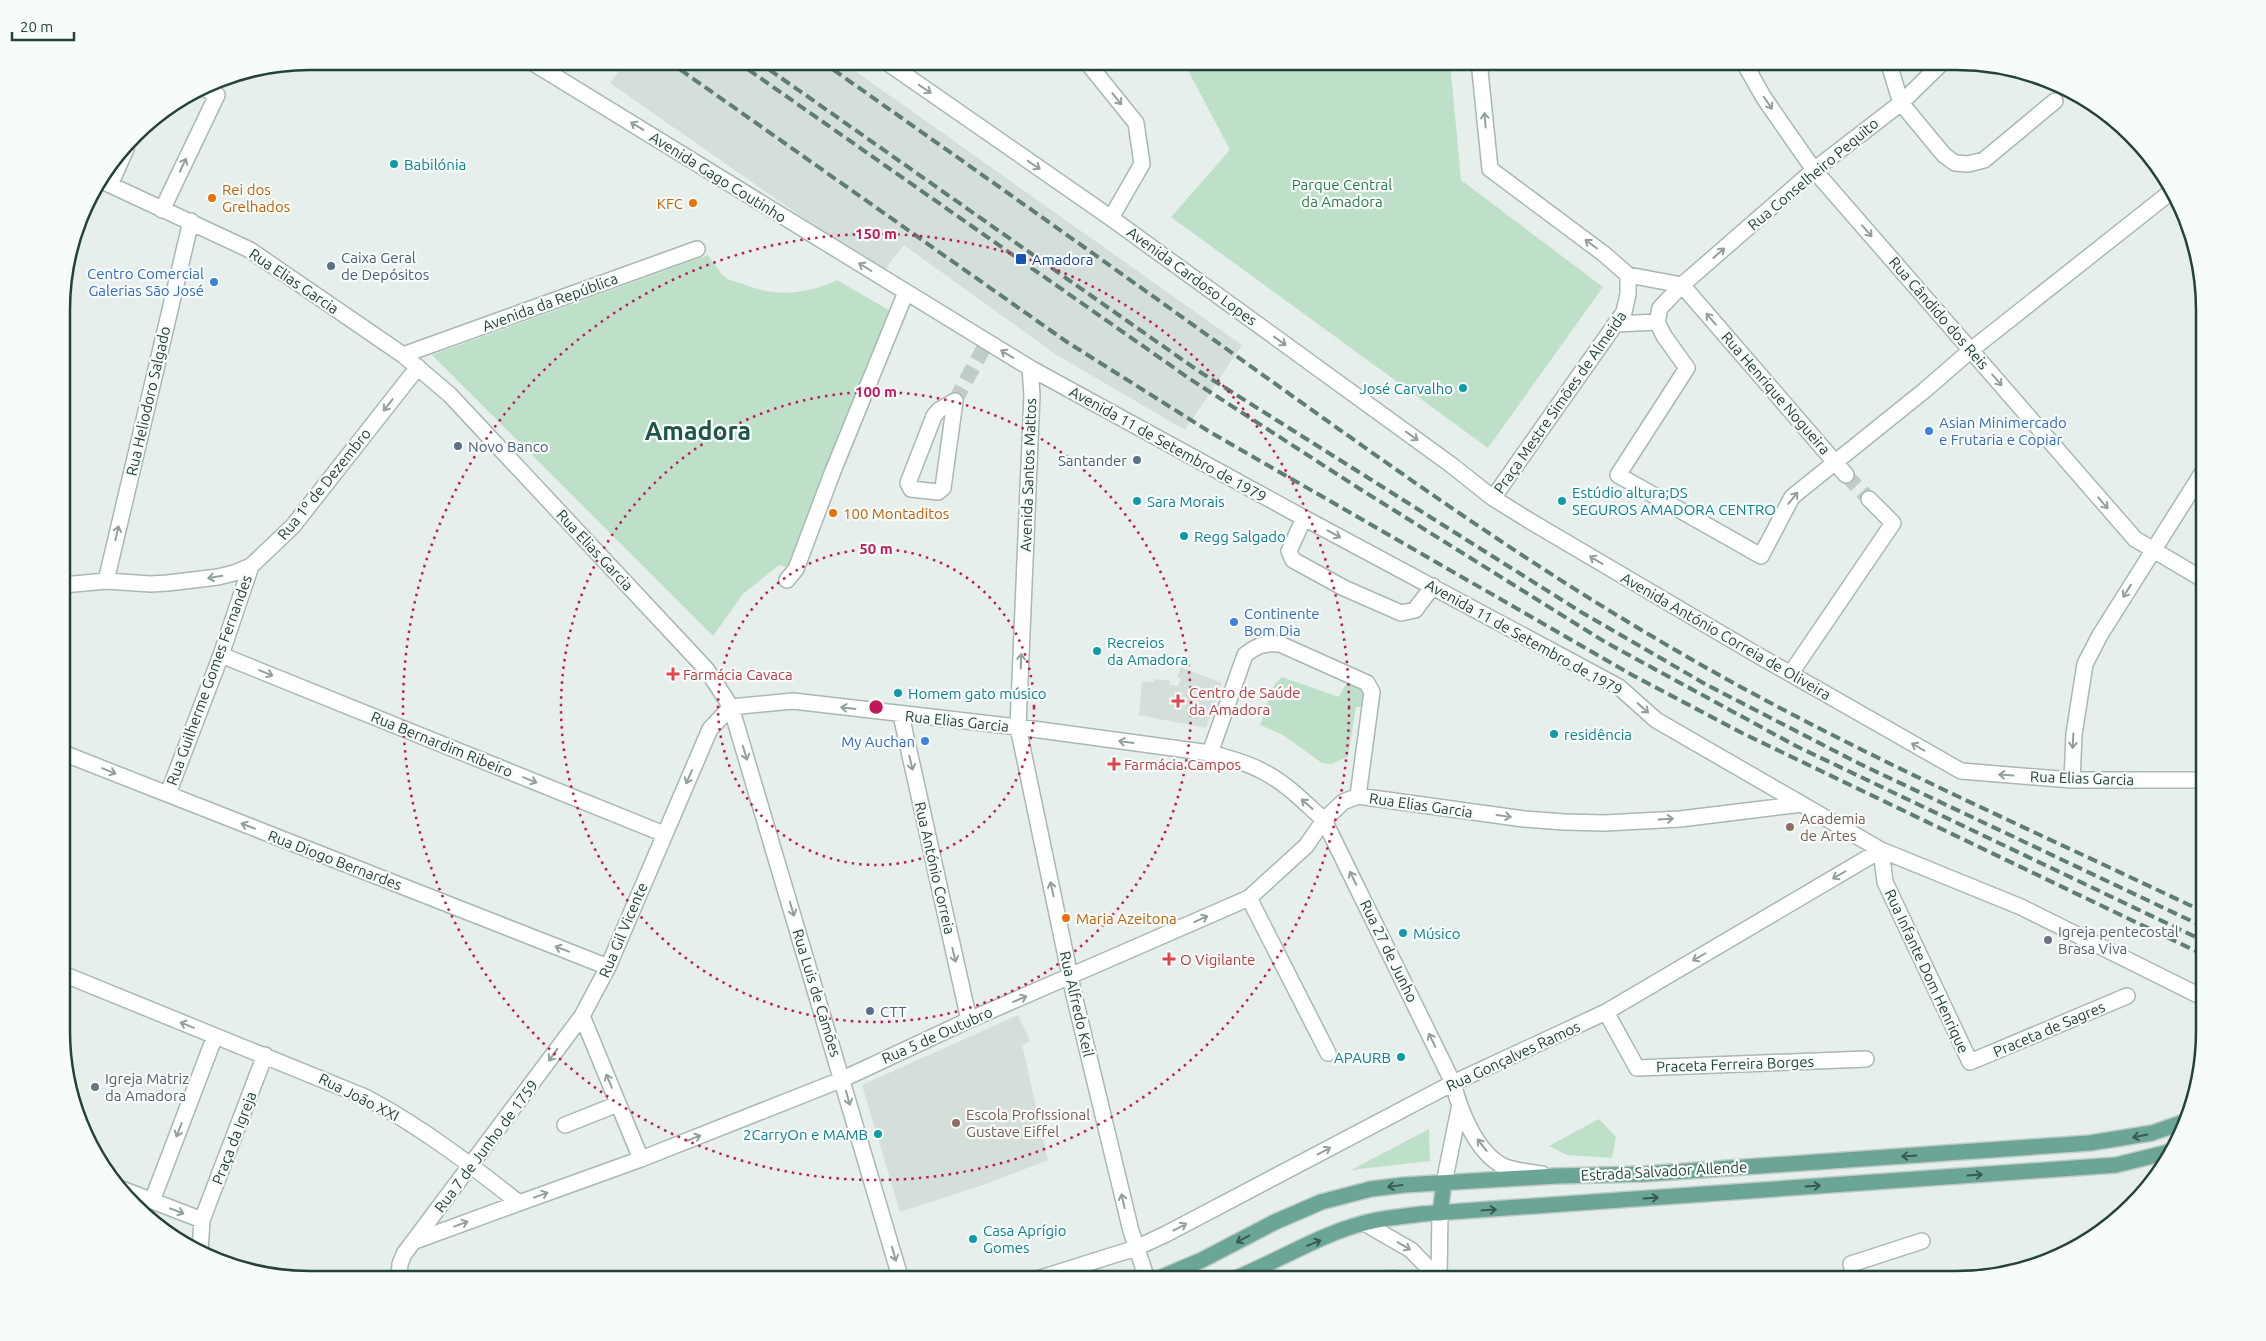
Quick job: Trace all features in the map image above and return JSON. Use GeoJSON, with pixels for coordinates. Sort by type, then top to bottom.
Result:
{"type":"FeatureCollection","features":[{"type":"Feature","properties":{"kind":"main road","name":"Estrada Salvador Allende"},"geometry":{"type":"LineString","coordinates":[[1177,1271],[1275,1222],[1321,1202],[1371,1189],[1556,1176],[1644,1174],[2090,1143],[2152,1133],[2177,1124]]}},
{"type":"Feature","properties":{"kind":"main road","name":"Estrada Salvador Allende"},"geometry":{"type":"LineString","coordinates":[[1256,1271],[1307,1246],[1364,1223],[1440,1213],[2116,1164],[2162,1154]]}},
{"type":"Feature","properties":{"kind":"main road"},"geometry":{"type":"LineString","coordinates":[[1440,1213],[1444,1183]]}},
{"type":"Feature","properties":{"kind":"main road"},"geometry":{"type":"LineString","coordinates":[[1265,1271],[1270,1265]]}},
{"type":"Feature","properties":{"kind":"street","name":"Avenida Gago Coutinho"},"geometry":{"type":"LineString","coordinates":[[545,70],[906,292]]}},
{"type":"Feature","properties":{"kind":"street","name":"Avenida Cardoso Lopes"},"geometry":{"type":"LineString","coordinates":[[898,70],[1112,218],[1442,458],[1493,498]]}},
{"type":"Feature","properties":{"kind":"street"},"geometry":{"type":"LineString","coordinates":[[1093,70],[1136,123],[1142,164],[1112,218]]}},
{"type":"Feature","properties":{"kind":"street"},"geometry":{"type":"LineString","coordinates":[[1481,70],[1490,169],[1604,254],[1628,275],[1682,286]]}},
{"type":"Feature","properties":{"kind":"street","name":"Rua Cândido dos Reis"},"geometry":{"type":"LineString","coordinates":[[1748,70],[1764,98],[1814,170],[2135,540],[2196,575]]}},
{"type":"Feature","properties":{"kind":"street"},"geometry":{"type":"LineString","coordinates":[[1891,70],[1900,102],[1944,155],[1955,163],[1968,164],[1984,160],[2055,101]]}},
{"type":"Feature","properties":{"kind":"street","name":"Rua Conselheiro Pequito"},"geometry":{"type":"LineString","coordinates":[[1682,286],[1814,170],[1900,102],[1934,70]]}},
{"type":"Feature","properties":{"kind":"street"},"geometry":{"type":"LineString","coordinates":[[162,210],[217,94],[211,92]]}},
{"type":"Feature","properties":{"kind":"street","name":"Rua Elias Garcia"},"geometry":{"type":"LineString","coordinates":[[106,183],[250,250],[418,367],[450,395],[707,670],[731,707],[793,701],[901,715],[1018,727],[1210,753],[1236,760],[1263,771],[1290,789],[1324,820],[1344,802],[1358,796],[1524,819],[1605,823],[1680,819],[1802,804]]}},
{"type":"Feature","properties":{"kind":"street","name":"Rua Henrique Nogueira"},"geometry":{"type":"LineString","coordinates":[[1682,286],[1836,461],[2167,195]]}},
{"type":"Feature","properties":{"kind":"street","name":"Rua Heliodoro Salgado"},"geometry":{"type":"LineString","coordinates":[[106,581],[191,222]]}},
{"type":"Feature","properties":{"kind":"street","name":"Avenida da República"},"geometry":{"type":"LineString","coordinates":[[403,356],[697,249]]}},
{"type":"Feature","properties":{"kind":"street","name":"Praça Mestre Simões de Almeida"},"geometry":{"type":"LineString","coordinates":[[1493,498],[1624,312],[1628,294],[1628,275]]}},
{"type":"Feature","properties":{"kind":"street"},"geometry":{"type":"LineString","coordinates":[[1682,286],[1660,308],[1657,322],[1664,336],[1687,368],[1618,475],[1761,556],[1792,497],[1836,461],[1846,475]]}},
{"type":"Feature","properties":{"kind":"street"},"geometry":{"type":"LineString","coordinates":[[788,580],[796,569],[906,292],[1030,368]]}},
{"type":"Feature","properties":{"kind":"street"},"geometry":{"type":"LineString","coordinates":[[1615,324],[1657,322]]}},
{"type":"Feature","properties":{"kind":"street","name":"Rua 1º de Dezembro"},"geometry":{"type":"LineString","coordinates":[[70,584],[106,581],[151,584],[168,583],[218,577],[251,566],[269,552],[293,526],[418,367]]}},
{"type":"Feature","properties":{"kind":"street","name":"Avenida 11 de Setembro de 1979"},"geometry":{"type":"LineString","coordinates":[[1030,368],[1619,687],[1656,720],[1881,850],[2021,907],[2196,994]]}},
{"type":"Feature","properties":{"kind":"street","name":"Avenida Santos Mattos"},"geometry":{"type":"LineString","coordinates":[[1018,727],[1032,395],[1030,368]]}},
{"type":"Feature","properties":{"kind":"street"},"geometry":{"type":"LineString","coordinates":[[955,401],[943,488],[938,492],[911,489],[908,483],[934,416],[939,410],[955,401]]}},
{"type":"Feature","properties":{"kind":"street"},"geometry":{"type":"LineString","coordinates":[[2072,780],[2074,734],[2085,664],[2100,635],[2196,483]]}},
{"type":"Feature","properties":{"kind":"street","name":"Avenida António Correia de Oliveira"},"geometry":{"type":"LineString","coordinates":[[1493,498],[1754,654],[1791,673],[1960,771]]}},
{"type":"Feature","properties":{"kind":"street"},"geometry":{"type":"LineString","coordinates":[[1791,673],[1893,523],[1869,499]]}},
{"type":"Feature","properties":{"kind":"street"},"geometry":{"type":"LineString","coordinates":[[1304,518],[1289,551],[1292,560],[1344,588],[1401,612],[1415,610],[1433,586]]}},
{"type":"Feature","properties":{"kind":"street","name":"Rua Guilherme Gomes Fernandes"},"geometry":{"type":"LineString","coordinates":[[168,794],[251,566]]}},
{"type":"Feature","properties":{"kind":"street"},"geometry":{"type":"LineString","coordinates":[[1210,753],[1245,655],[1254,647],[1266,643],[1280,644],[1367,683],[1372,692],[1358,796]]}},
{"type":"Feature","properties":{"kind":"street","name":"Rua Bernardim Ribeiro"},"geometry":{"type":"LineString","coordinates":[[220,654],[664,834]]}},
{"type":"Feature","properties":{"kind":"street","name":"Rua Gil Vicente"},"geometry":{"type":"LineString","coordinates":[[582,1016],[608,966],[710,729],[731,707]]}},
{"type":"Feature","properties":{"kind":"street","name":"Rua Luis de Camões"},"geometry":{"type":"LineString","coordinates":[[731,707],[842,1079],[895,1271]]}},
{"type":"Feature","properties":{"kind":"street","name":"Rua António Correia"},"geometry":{"type":"LineString","coordinates":[[901,715],[969,1020]]}},
{"type":"Feature","properties":{"kind":"street","name":"Rua Alfredo Keil"},"geometry":{"type":"LineString","coordinates":[[1018,727],[1070,977],[1136,1248],[1144,1271]]}},
{"type":"Feature","properties":{"kind":"street","name":"Rua Diogo Bernardes"},"geometry":{"type":"LineString","coordinates":[[70,756],[608,966]]}},
{"type":"Feature","properties":{"kind":"street","name":"Rua Elias Garcia"},"geometry":{"type":"LineString","coordinates":[[1960,771],[2072,780],[2196,780]]}},
{"type":"Feature","properties":{"kind":"street","name":"Rua 5 de Outubro"},"geometry":{"type":"LineString","coordinates":[[415,1241],[641,1159],[842,1079],[969,1020],[1249,898],[1306,846],[1324,820]]}},
{"type":"Feature","properties":{"kind":"street","name":"Rua 27 de Junho"},"geometry":{"type":"LineString","coordinates":[[1324,820],[1453,1083],[1459,1109]]}},
{"type":"Feature","properties":{"kind":"street","name":"Rua Gonçalves Ramos"},"geometry":{"type":"LineString","coordinates":[[1063,1271],[1136,1248],[1166,1234],[1453,1083],[1606,1012],[1881,850]]}},
{"type":"Feature","properties":{"kind":"street","name":"Rua Infante Dom Henrique"},"geometry":{"type":"LineString","coordinates":[[1881,850],[1886,882],[1970,1062]]}},
{"type":"Feature","properties":{"kind":"street"},"geometry":{"type":"LineString","coordinates":[[1249,898],[1328,1053]]}},
{"type":"Feature","properties":{"kind":"street"},"geometry":{"type":"LineString","coordinates":[[70,977],[266,1055]]}},
{"type":"Feature","properties":{"kind":"street","name":"Praceta de Sagres"},"geometry":{"type":"LineString","coordinates":[[1970,1062],[2127,996]]}},
{"type":"Feature","properties":{"kind":"street","name":"Praceta Ferreira Borges"},"geometry":{"type":"LineString","coordinates":[[1606,1012],[1637,1068],[1866,1059]]}},
{"type":"Feature","properties":{"kind":"street"},"geometry":{"type":"LineString","coordinates":[[582,1016],[641,1159]]}},
{"type":"Feature","properties":{"kind":"street","name":"Rua 7 de Junho de 1759"},"geometry":{"type":"LineString","coordinates":[[400,1271],[404,1254],[472,1166],[582,1016]]}},
{"type":"Feature","properties":{"kind":"street"},"geometry":{"type":"LineString","coordinates":[[152,1201],[215,1036]]}},
{"type":"Feature","properties":{"kind":"street","name":"Rua João XXI"},"geometry":{"type":"LineString","coordinates":[[266,1055],[365,1097],[386,1108],[472,1166]]}},
{"type":"Feature","properties":{"kind":"street","name":"Praça da Igreja"},"geometry":{"type":"LineString","coordinates":[[200,1244],[202,1220],[266,1055]]}},
{"type":"Feature","properties":{"kind":"street"},"geometry":{"type":"LineString","coordinates":[[565,1125],[618,1104]]}},
{"type":"Feature","properties":{"kind":"street"},"geometry":{"type":"LineString","coordinates":[[1459,1109],[1483,1147],[1504,1166],[1556,1176]]}},
{"type":"Feature","properties":{"kind":"street"},"geometry":{"type":"LineString","coordinates":[[1444,1183],[1459,1109]]}},
{"type":"Feature","properties":{"kind":"street"},"geometry":{"type":"LineString","coordinates":[[472,1166],[519,1203]]}},
{"type":"Feature","properties":{"kind":"street"},"geometry":{"type":"LineString","coordinates":[[134,1194],[202,1220]]}},
{"type":"Feature","properties":{"kind":"street"},"geometry":{"type":"LineString","coordinates":[[1439,1271],[1440,1213]]}},
{"type":"Feature","properties":{"kind":"street"},"geometry":{"type":"LineString","coordinates":[[1364,1223],[1411,1250],[1431,1271]]}},
{"type":"Feature","properties":{"kind":"street"},"geometry":{"type":"LineString","coordinates":[[1853,1271],[1851,1264],[1922,1241]]}},
{"type":"Feature","properties":{"kind":"shaded area","name":"Amadora"},"geometry":{"type":"Polygon","coordinates":[[[619,70],[854,70],[1242,345],[1185,430],[1055,354],[904,245],[882,273],[610,83],[619,70]]]}},
{"type":"Feature","properties":{"kind":"shaded area","name":"Centro de Saúde da Amadora"},"geometry":{"type":"Polygon","coordinates":[[[1181,667],[1222,683],[1206,728],[1139,715],[1142,681],[1154,682],[1155,679],[1170,681],[1169,685],[1178,686],[1181,679],[1177,677],[1181,667]]]}},
{"type":"Feature","properties":{"kind":"shaded area","name":"Escola Profissional Gustave Eiffel"},"geometry":{"type":"Polygon","coordinates":[[[1018,1015],[1030,1041],[1022,1045],[1048,1160],[989,1183],[900,1212],[862,1085],[1018,1015]]]}},
{"type":"Feature","properties":{"kind":"green space","name":"Parque Central da Amadora"},"geometry":{"type":"Polygon","coordinates":[[[1188,70],[1451,70],[1461,180],[1603,287],[1488,448],[1171,217],[1230,150],[1188,70]]]}},
{"type":"Feature","properties":{"kind":"green space"},"geometry":{"type":"Polygon","coordinates":[[[708,255],[718,270],[727,278],[755,288],[778,292],[802,291],[837,280],[892,312],[792,568],[779,565],[743,594],[713,636],[432,355],[708,255]]]}},
{"type":"Feature","properties":{"kind":"green space"},"geometry":{"type":"Polygon","coordinates":[[[1282,677],[1339,697],[1348,680],[1365,689],[1363,707],[1356,707],[1348,757],[1331,764],[1322,763],[1283,735],[1260,725],[1274,685],[1282,677]]]}},
{"type":"Feature","properties":{"kind":"green space"},"geometry":{"type":"Polygon","coordinates":[[[1599,1119],[1616,1137],[1612,1158],[1567,1155],[1549,1146],[1599,1119]]]}},
{"type":"Feature","properties":{"kind":"green space"},"geometry":{"type":"Polygon","coordinates":[[[1429,1129],[1430,1161],[1351,1170],[1429,1129]]]}},
{"type":"Feature","properties":{"kind":"green space"},"geometry":{"type":"Polygon","coordinates":[[[1393,1269],[1405,1271],[1373,1271],[1393,1269]]]}},
{"type":"Feature","properties":{"kind":"tunnel"},"geometry":{"type":"LineString","coordinates":[[955,401],[987,342]]}},
{"type":"Feature","properties":{"kind":"tunnel"},"geometry":{"type":"LineString","coordinates":[[1846,475],[1869,499]]}},
{"type":"Feature","properties":{"kind":"railway"},"geometry":{"type":"LineString","coordinates":[[681,70],[1067,342],[1210,432],[1634,676],[1742,733],[2196,951]]}},
{"type":"Feature","properties":{"kind":"railway"},"geometry":{"type":"LineString","coordinates":[[749,70],[1190,379],[1360,489],[1605,642],[1796,746],[2196,937]]}},
{"type":"Feature","properties":{"kind":"railway"},"geometry":{"type":"LineString","coordinates":[[770,70],[1197,370],[1581,612],[1707,685],[1860,764],[2196,923]]}},
{"type":"Feature","properties":{"kind":"railway"},"geometry":{"type":"LineString","coordinates":[[834,70],[1386,462],[1492,535],[1600,605],[1789,713],[1926,781],[2196,908]]}},
{"type":"Feature","properties":{"kind":"place","name":"Babilónia"},"geometry":{"type":"Point","coordinates":[394,164]}},
{"type":"Feature","properties":{"kind":"place","name":"Rei dos Grelhados"},"geometry":{"type":"Point","coordinates":[212,198]}},
{"type":"Feature","properties":{"kind":"place","name":"KFC"},"geometry":{"type":"Point","coordinates":[693,203]}},
{"type":"Feature","properties":{"kind":"place","name":"Amadora"},"geometry":{"type":"Point","coordinates":[1021,259]}},
{"type":"Feature","properties":{"kind":"place","name":"Caixa Geral de Depósitos"},"geometry":{"type":"Point","coordinates":[331,266]}},
{"type":"Feature","properties":{"kind":"place","name":"Centro Comercial Galerias São José"},"geometry":{"type":"Point","coordinates":[214,282]}},
{"type":"Feature","properties":{"kind":"place","name":"José Carvalho"},"geometry":{"type":"Point","coordinates":[1463,388]}},
{"type":"Feature","properties":{"kind":"place","name":"Asian Minimercado e Frutaria e Copiar"},"geometry":{"type":"Point","coordinates":[1929,431]}},
{"type":"Feature","properties":{"kind":"place","name":"Novo Banco"},"geometry":{"type":"Point","coordinates":[458,446]}},
{"type":"Feature","properties":{"kind":"place","name":"Santander"},"geometry":{"type":"Point","coordinates":[1137,460]}},
{"type":"Feature","properties":{"kind":"place","name":"Sara Morais"},"geometry":{"type":"Point","coordinates":[1137,501]}},
{"type":"Feature","properties":{"kind":"place","name":"Estúdio altura;DS SEGUROS AMADORA CENTRO"},"geometry":{"type":"Point","coordinates":[1562,501]}},
{"type":"Feature","properties":{"kind":"place","name":"100 Montaditos"},"geometry":{"type":"Point","coordinates":[833,513]}},
{"type":"Feature","properties":{"kind":"place","name":"Regg Salgado"},"geometry":{"type":"Point","coordinates":[1184,536]}},
{"type":"Feature","properties":{"kind":"place","name":"Continente Bom Dia"},"geometry":{"type":"Point","coordinates":[1234,622]}},
{"type":"Feature","properties":{"kind":"place","name":"Recreios da Amadora"},"geometry":{"type":"Point","coordinates":[1097,651]}},
{"type":"Feature","properties":{"kind":"place","name":"Farmácia Cavaca"},"geometry":{"type":"Point","coordinates":[673,674]}},
{"type":"Feature","properties":{"kind":"place","name":"Homem gato músico"},"geometry":{"type":"Point","coordinates":[898,693]}},
{"type":"Feature","properties":{"kind":"place","name":"Centro de Saúde da Amadora"},"geometry":{"type":"Point","coordinates":[1178,701]}},
{"type":"Feature","properties":{"kind":"place","name":"residência"},"geometry":{"type":"Point","coordinates":[1554,734]}},
{"type":"Feature","properties":{"kind":"place","name":"My Auchan"},"geometry":{"type":"Point","coordinates":[925,741]}},
{"type":"Feature","properties":{"kind":"place","name":"Farmácia Campos"},"geometry":{"type":"Point","coordinates":[1114,764]}},
{"type":"Feature","properties":{"kind":"place","name":"Academia de Artes"},"geometry":{"type":"Point","coordinates":[1790,827]}},
{"type":"Feature","properties":{"kind":"place","name":"Maria Azeitona"},"geometry":{"type":"Point","coordinates":[1066,918]}},
{"type":"Feature","properties":{"kind":"place","name":"Músico"},"geometry":{"type":"Point","coordinates":[1403,933]}},
{"type":"Feature","properties":{"kind":"place","name":"Igreja pentecostal Brasa Viva"},"geometry":{"type":"Point","coordinates":[2048,940]}},
{"type":"Feature","properties":{"kind":"place","name":"O Vigilante"},"geometry":{"type":"Point","coordinates":[1169,959]}},
{"type":"Feature","properties":{"kind":"place","name":"CTT"},"geometry":{"type":"Point","coordinates":[870,1011]}},
{"type":"Feature","properties":{"kind":"place","name":"APAURB"},"geometry":{"type":"Point","coordinates":[1401,1057]}},
{"type":"Feature","properties":{"kind":"place","name":"Igreja Matriz da Amadora"},"geometry":{"type":"Point","coordinates":[95,1087]}},
{"type":"Feature","properties":{"kind":"place","name":"Escola Profissional Gustave Eiffel"},"geometry":{"type":"Point","coordinates":[956,1123]}},
{"type":"Feature","properties":{"kind":"place","name":"2CarryOn e MAMB"},"geometry":{"type":"Point","coordinates":[878,1134]}},
{"type":"Feature","properties":{"kind":"place","name":"Casa Aprígio Gomes"},"geometry":{"type":"Point","coordinates":[973,1239]}},
{"type":"Feature","properties":{"kind":"district","name":"Amadora"},"geometry":{"type":"Point","coordinates":[698,431]}}]}
